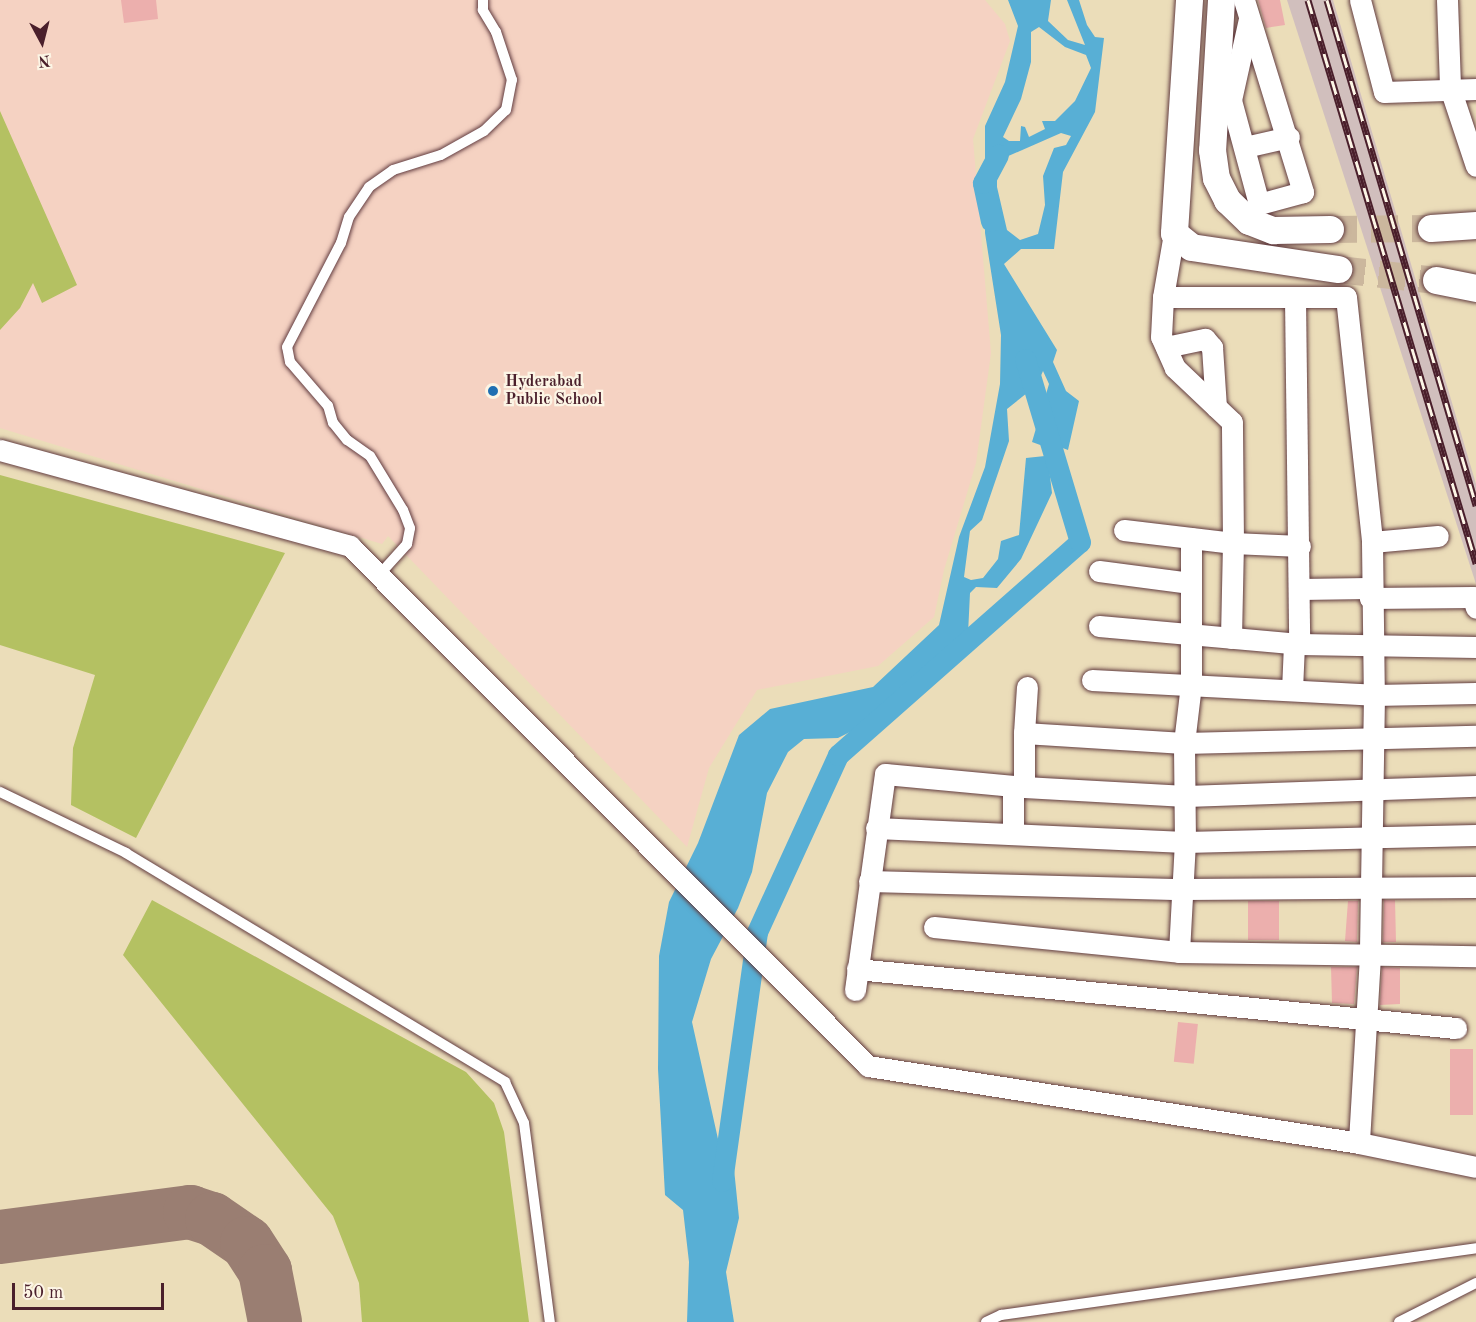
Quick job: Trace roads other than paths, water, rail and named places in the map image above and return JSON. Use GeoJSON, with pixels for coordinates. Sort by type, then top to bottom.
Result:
{"type":"FeatureCollection","features":[{"type":"Feature","properties":{"kind":"street"},"geometry":{"type":"LineString","coordinates":[[1189,0],[1174,233],[1162,297],[1161,337],[1175,368],[1232,422],[1231,638]]}},
{"type":"Feature","properties":{"kind":"street"},"geometry":{"type":"LineString","coordinates":[[1221,0],[1212,150],[1216,178],[1227,200],[1249,221],[1273,230],[1330,230]]}},
{"type":"Feature","properties":{"kind":"street"},"geometry":{"type":"LineString","coordinates":[[1360,0],[1384,92],[1450,88],[1476,89]]}},
{"type":"Feature","properties":{"kind":"street"},"geometry":{"type":"LineString","coordinates":[[1447,0],[1450,88],[1476,166]]}},
{"type":"Feature","properties":{"kind":"street"},"geometry":{"type":"LineString","coordinates":[[1247,9],[1289,137],[1303,192],[1259,204],[1231,100],[1247,9]]}},
{"type":"Feature","properties":{"kind":"street"},"geometry":{"type":"LineString","coordinates":[[1245,147],[1289,137]]}},
{"type":"Feature","properties":{"kind":"street"},"geometry":{"type":"LineString","coordinates":[[1431,228],[1476,225]]}},
{"type":"Feature","properties":{"kind":"street"},"geometry":{"type":"LineString","coordinates":[[1174,233],[1191,247],[1338,269]]}},
{"type":"Feature","properties":{"kind":"street"},"geometry":{"type":"LineString","coordinates":[[1436,280],[1476,288]]}},
{"type":"Feature","properties":{"kind":"street"},"geometry":{"type":"LineString","coordinates":[[1162,297],[1346,297],[1372,542],[1370,598],[1374,695],[1370,956],[1359,1143]]}},
{"type":"Feature","properties":{"kind":"street"},"geometry":{"type":"LineString","coordinates":[[1292,690],[1300,589],[1295,298]]}},
{"type":"Feature","properties":{"kind":"street"},"geometry":{"type":"LineString","coordinates":[[1166,347],[1205,339],[1212,346],[1216,407]]}},
{"type":"Feature","properties":{"kind":"street"},"geometry":{"type":"LineString","coordinates":[[0,450],[350,546],[868,1066],[1359,1143],[1476,1167]]}},
{"type":"Feature","properties":{"kind":"street"},"geometry":{"type":"LineString","coordinates":[[1124,530],[1233,543],[1300,546]]}},
{"type":"Feature","properties":{"kind":"street"},"geometry":{"type":"LineString","coordinates":[[1372,542],[1438,536]]}},
{"type":"Feature","properties":{"kind":"street"},"geometry":{"type":"LineString","coordinates":[[1179,952],[1184,889],[1186,796],[1184,743],[1191,684],[1188,634],[1191,538]]}},
{"type":"Feature","properties":{"kind":"street"},"geometry":{"type":"LineString","coordinates":[[1099,571],[1190,583]]}},
{"type":"Feature","properties":{"kind":"street"},"geometry":{"type":"LineString","coordinates":[[1300,589],[1368,588],[1370,598]]}},
{"type":"Feature","properties":{"kind":"street"},"geometry":{"type":"LineString","coordinates":[[1370,598],[1473,597],[1476,608]]}},
{"type":"Feature","properties":{"kind":"street"},"geometry":{"type":"LineString","coordinates":[[1099,626],[1296,644],[1476,647]]}},
{"type":"Feature","properties":{"kind":"street"},"geometry":{"type":"LineString","coordinates":[[1092,680],[1374,695],[1476,693]]}},
{"type":"Feature","properties":{"kind":"street"},"geometry":{"type":"LineString","coordinates":[[1012,834],[1027,687]]}},
{"type":"Feature","properties":{"kind":"street"},"geometry":{"type":"LineString","coordinates":[[1024,733],[1184,743],[1476,736]]}},
{"type":"Feature","properties":{"kind":"street"},"geometry":{"type":"LineString","coordinates":[[855,990],[885,774],[1018,787],[1186,796],[1476,786]]}},
{"type":"Feature","properties":{"kind":"street"},"geometry":{"type":"LineString","coordinates":[[876,828],[1185,842],[1476,835]]}},
{"type":"Feature","properties":{"kind":"street"},"geometry":{"type":"LineString","coordinates":[[869,881],[1184,889],[1370,885],[1476,887]]}},
{"type":"Feature","properties":{"kind":"street"},"geometry":{"type":"LineString","coordinates":[[934,927],[1179,952],[1476,957]]}},
{"type":"Feature","properties":{"kind":"street"},"geometry":{"type":"LineString","coordinates":[[857,969],[1456,1028]]}},
{"type":"Feature","properties":{"kind":"lane"},"geometry":{"type":"LineString","coordinates":[[379,575],[407,544],[410,528],[403,510],[370,456],[347,440],[333,423],[328,406],[290,362],[287,347],[341,243],[348,217],[369,187],[393,170],[441,155],[475,136],[506,110],[512,80],[496,32],[483,10],[483,0]]}},
{"type":"Feature","properties":{"kind":"lane"},"geometry":{"type":"LineString","coordinates":[[0,792],[126,853],[505,1082],[524,1124],[550,1322]]}},
{"type":"Feature","properties":{"kind":"lane"},"geometry":{"type":"LineString","coordinates":[[986,1322],[1001,1315],[1476,1248]]}},
{"type":"Feature","properties":{"kind":"lane"},"geometry":{"type":"LineString","coordinates":[[1399,1322],[1476,1283]]}},
{"type":"Feature","properties":{"kind":"water"},"geometry":{"type":"Polygon","coordinates":[[[1008,0],[1051,0],[1048,21],[1068,40],[1085,45],[1067,0],[1079,0],[1087,25],[1095,37],[1104,38],[1095,112],[1063,172],[1054,249],[1021,249],[1004,264],[1057,350],[1053,362],[1066,391],[1079,401],[1068,450],[1060,447],[1055,453],[1061,464],[1049,468],[1052,493],[1021,559],[997,588],[976,587],[970,593],[968,634],[900,688],[860,727],[838,738],[804,739],[788,752],[767,793],[752,872],[738,908],[711,959],[692,1022],[720,1148],[733,1159],[739,1218],[726,1272],[734,1322],[687,1322],[689,1262],[683,1210],[665,1195],[658,1069],[659,956],[669,902],[698,843],[739,735],[770,709],[873,687],[939,625],[959,537],[985,467],[1000,384],[1001,335],[985,233],[985,126],[1005,82],[1018,26],[1008,0]],[[1039,27],[1031,32],[1031,62],[1021,99],[1003,137],[1009,141],[1020,141],[1021,126],[1025,127],[1029,137],[1045,129],[1042,121],[1055,121],[1075,101],[1091,68],[1086,55],[1065,47],[1039,27]],[[1061,133],[997,161],[997,187],[1007,230],[1020,240],[1038,234],[1045,205],[1043,176],[1054,148],[1066,145],[1071,136],[1061,133]],[[1043,371],[1037,385],[1007,409],[1009,441],[982,520],[970,531],[964,577],[971,580],[983,578],[998,559],[1001,541],[1019,535],[1026,458],[1045,456],[1043,446],[1032,442],[1049,384],[1043,371]]]}},
{"type":"Feature","properties":{"kind":"waterway"},"geometry":{"type":"LineString","coordinates":[[991,221],[983,183],[998,155]]}},
{"type":"Feature","properties":{"kind":"waterway"},"geometry":{"type":"LineString","coordinates":[[722,1181],[757,932],[838,755],[1080,542],[1025,359]]}},
{"type":"Feature","properties":{"kind":"tunnel"},"geometry":{"type":"LineString","coordinates":[[1330,229],[1431,228]]}},
{"type":"Feature","properties":{"kind":"tunnel"},"geometry":{"type":"LineString","coordinates":[[1338,269],[1436,280]]}},
{"type":"Feature","properties":{"kind":"railway"},"geometry":{"type":"LineString","coordinates":[[1308,0],[1476,563]]}},
{"type":"Feature","properties":{"kind":"railway"},"geometry":{"type":"LineString","coordinates":[[1327,0],[1476,505]]}},
{"type":"Feature","properties":{"kind":"place","name":"Hyderabad Public School"},"geometry":{"type":"Point","coordinates":[493,391]}}]}
